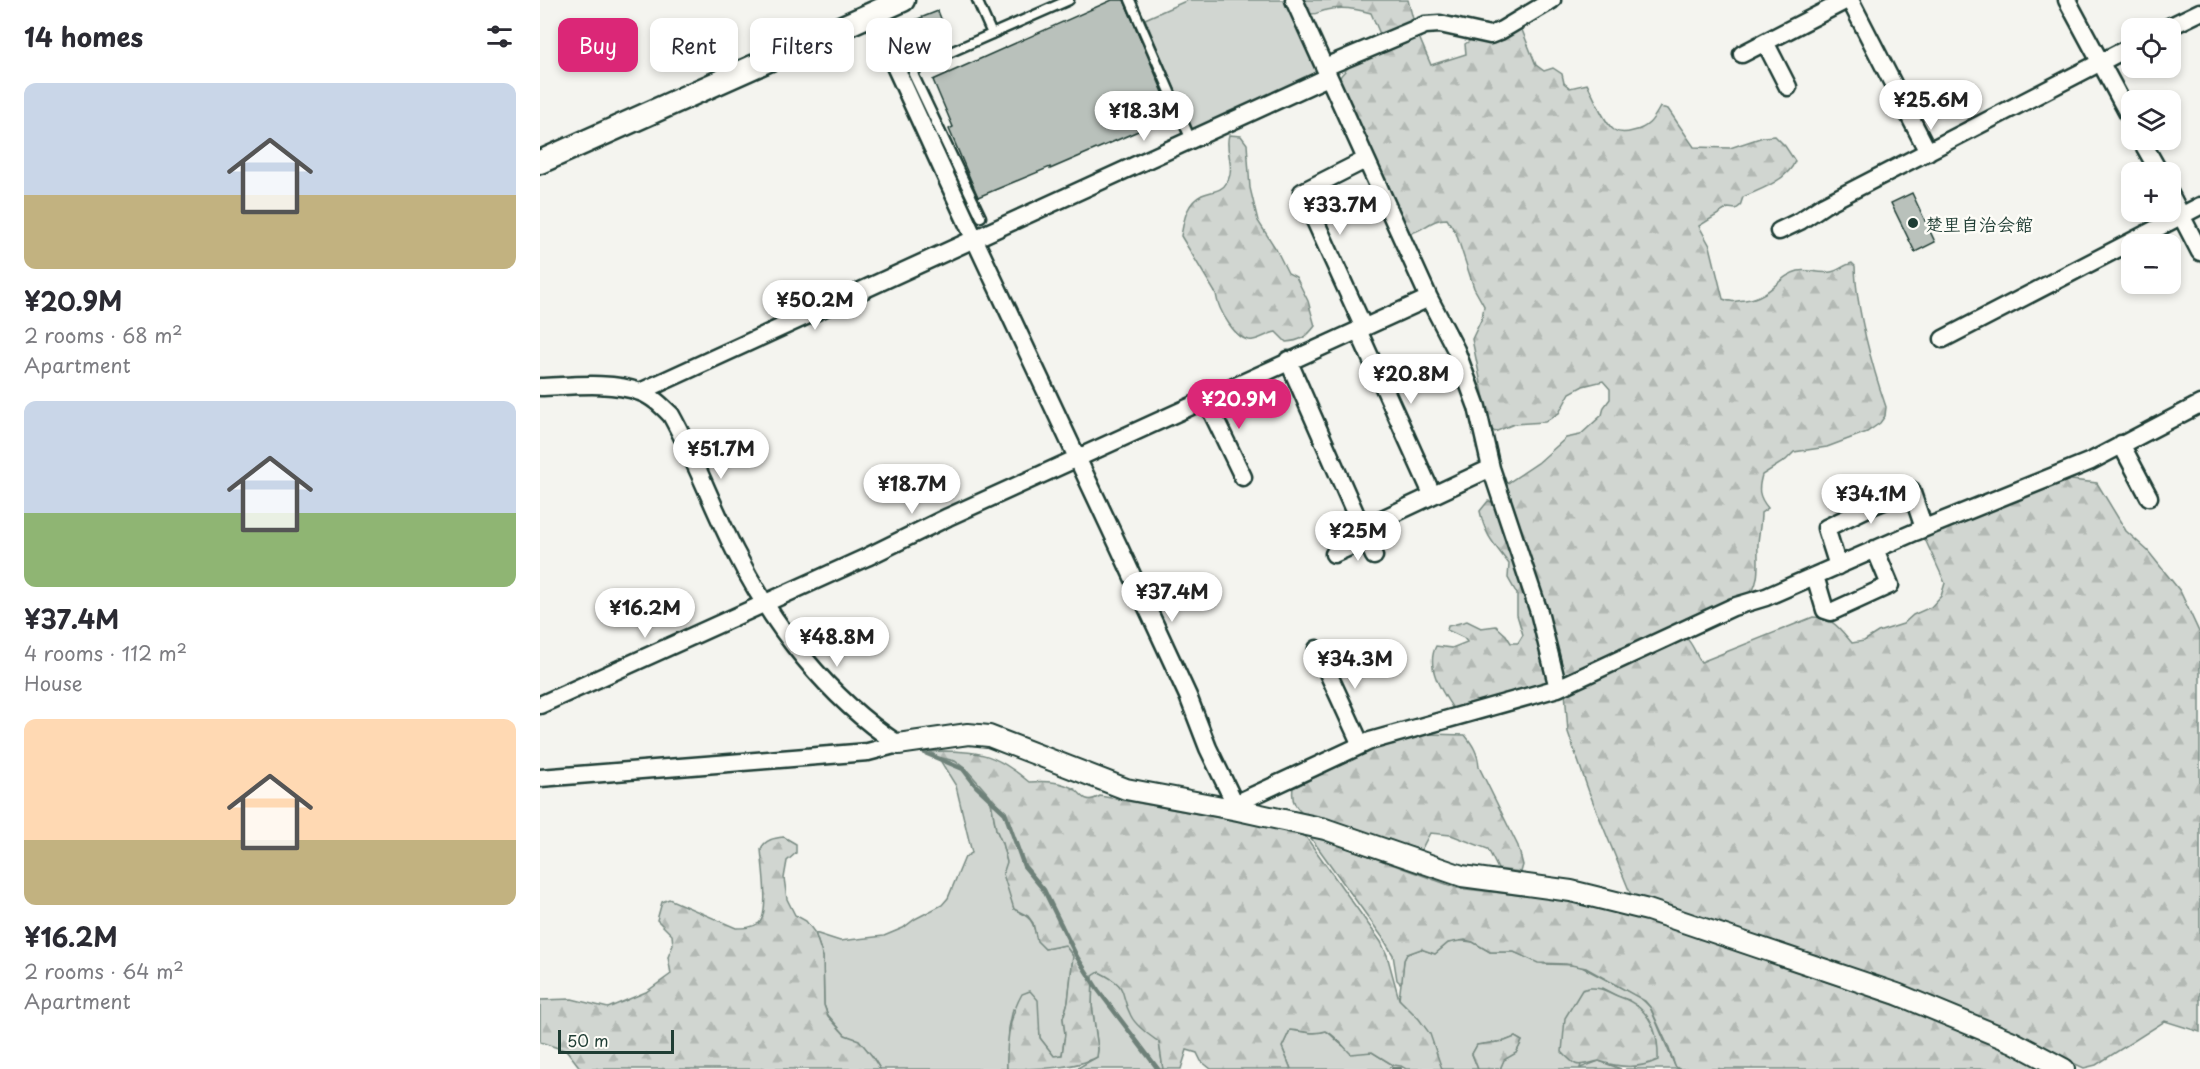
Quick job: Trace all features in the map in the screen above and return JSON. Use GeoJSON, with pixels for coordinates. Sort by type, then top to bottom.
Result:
{"type":"FeatureCollection","features":[{"type":"Feature","properties":{"kind":"main road"},"geometry":{"type":"LineString","coordinates":[[540,162],[903,0]]}},
{"type":"Feature","properties":{"kind":"street"},"geometry":{"type":"LineString","coordinates":[[1294,0],[1365,160],[1429,298],[1456,350],[1477,407],[1491,468],[1539,612],[1558,688]]}},
{"type":"Feature","properties":{"kind":"street"},"geometry":{"type":"LineString","coordinates":[[640,392],[1191,140],[1425,25],[1440,24],[1490,35],[1552,0]]}},
{"type":"Feature","properties":{"kind":"street"},"geometry":{"type":"LineString","coordinates":[[1742,54],[1848,0],[1928,152]]}},
{"type":"Feature","properties":{"kind":"street"},"geometry":{"type":"LineString","coordinates":[[2067,0],[2121,101]]}},
{"type":"Feature","properties":{"kind":"street"},"geometry":{"type":"LineString","coordinates":[[2181,21],[2200,12]]}},
{"type":"Feature","properties":{"kind":"street"},"geometry":{"type":"LineString","coordinates":[[871,14],[1188,696],[1208,748],[1237,807]]}},
{"type":"Feature","properties":{"kind":"street"},"geometry":{"type":"LineString","coordinates":[[1765,42],[1788,87]]}},
{"type":"Feature","properties":{"kind":"street"},"geometry":{"type":"LineString","coordinates":[[1779,231],[2121,52]]}},
{"type":"Feature","properties":{"kind":"street"},"geometry":{"type":"LineString","coordinates":[[1365,160],[1302,192],[1432,494]]}},
{"type":"Feature","properties":{"kind":"street"},"geometry":{"type":"LineString","coordinates":[[1943,339],[2200,206]]}},
{"type":"Feature","properties":{"kind":"street"},"geometry":{"type":"LineString","coordinates":[[2182,216],[2200,252]]}},
{"type":"Feature","properties":{"kind":"street"},"geometry":{"type":"LineString","coordinates":[[540,705],[764,605],[1288,360],[1429,298]]}},
{"type":"Feature","properties":{"kind":"street"},"geometry":{"type":"LineString","coordinates":[[1288,360],[1374,556]]}},
{"type":"Feature","properties":{"kind":"street"},"geometry":{"type":"LineString","coordinates":[[540,387],[599,386],[640,392],[661,404],[671,414],[734,550],[764,605],[782,631],[819,675],[872,726],[898,744]]}},
{"type":"Feature","properties":{"kind":"street"},"geometry":{"type":"LineString","coordinates":[[1205,398],[1243,477]]}},
{"type":"Feature","properties":{"kind":"street"},"geometry":{"type":"LineString","coordinates":[[1237,807],[1370,741],[1558,688],[1733,607],[1766,597],[1924,528],[2091,461],[2200,404]]}},
{"type":"Feature","properties":{"kind":"street"},"geometry":{"type":"LineString","coordinates":[[2121,444],[2149,496]]}},
{"type":"Feature","properties":{"kind":"street"},"geometry":{"type":"LineString","coordinates":[[1334,554],[1432,494],[1491,468]]}},
{"type":"Feature","properties":{"kind":"street"},"geometry":{"type":"LineString","coordinates":[[1838,566],[1826,528],[1874,505],[1911,490],[1924,528]]}},
{"type":"Feature","properties":{"kind":"street"},"geometry":{"type":"LineString","coordinates":[[1815,576],[1826,610],[1831,612],[1890,585],[1875,549]]}},
{"type":"Feature","properties":{"kind":"street"},"geometry":{"type":"LineString","coordinates":[[1317,649],[1361,745]]}},
{"type":"Feature","properties":{"kind":"street"},"geometry":{"type":"LineString","coordinates":[[540,778],[868,752],[898,744],[968,734],[988,736],[1126,789],[1237,807],[1325,829],[1462,876],[1571,891],[1648,910],[1897,994],[2013,1041],[2064,1069]]}},
{"type":"Feature","properties":{"kind":"lane"},"geometry":{"type":"LineString","coordinates":[[977,0],[992,34]]}},
{"type":"Feature","properties":{"kind":"lane"},"geometry":{"type":"LineString","coordinates":[[981,217],[913,74],[919,66],[1069,0]]}},
{"type":"Feature","properties":{"kind":"lane"},"geometry":{"type":"LineString","coordinates":[[1130,0],[1191,140]]}},
{"type":"Feature","properties":{"kind":"green space"},"geometry":{"type":"Polygon","coordinates":[[[1188,0],[1286,0],[1318,69],[1315,77],[1193,132],[1145,19],[1188,0]]]}},
{"type":"Feature","properties":{"kind":"green space"},"geometry":{"type":"Polygon","coordinates":[[[1303,0],[1408,0],[1413,19],[1398,30],[1380,34],[1371,13],[1338,8],[1309,14],[1303,0]]]}},
{"type":"Feature","properties":{"kind":"green space"},"geometry":{"type":"Polygon","coordinates":[[[1520,25],[1536,65],[1544,71],[1553,68],[1562,74],[1564,83],[1570,88],[1587,84],[1610,127],[1616,131],[1625,133],[1643,128],[1652,120],[1660,107],[1668,109],[1694,147],[1730,148],[1763,137],[1775,136],[1785,146],[1795,161],[1787,173],[1773,183],[1743,197],[1740,206],[1736,209],[1728,208],[1699,226],[1710,246],[1723,299],[1734,301],[1754,298],[1798,271],[1831,272],[1852,263],[1855,266],[1858,300],[1866,337],[1886,407],[1885,416],[1880,423],[1867,432],[1827,447],[1794,452],[1786,460],[1762,475],[1760,492],[1768,508],[1761,513],[1757,579],[1747,599],[1564,681],[1503,486],[1538,463],[1566,438],[1580,435],[1602,415],[1610,399],[1610,389],[1603,381],[1583,386],[1570,393],[1559,413],[1545,422],[1514,424],[1495,432],[1490,428],[1472,339],[1482,318],[1484,306],[1474,288],[1456,233],[1447,219],[1436,221],[1407,234],[1337,82],[1352,64],[1362,58],[1373,52],[1419,37],[1431,65],[1466,54],[1465,44],[1471,40],[1486,40],[1520,25]]]}},
{"type":"Feature","properties":{"kind":"green space"},"geometry":{"type":"Polygon","coordinates":[[[1229,135],[1241,136],[1247,144],[1250,188],[1258,221],[1288,273],[1296,277],[1308,301],[1315,326],[1306,336],[1299,339],[1286,342],[1276,332],[1247,340],[1234,331],[1220,308],[1216,294],[1181,236],[1183,224],[1192,203],[1202,195],[1222,188],[1227,182],[1230,170],[1229,135]]]}},
{"type":"Feature","properties":{"kind":"green space"},"geometry":{"type":"Polygon","coordinates":[[[2063,479],[2097,483],[2126,531],[2148,551],[2180,591],[2200,634],[2200,1032],[2165,1021],[2096,1065],[2084,1068],[1898,988],[1631,895],[1589,792],[1568,732],[1565,691],[1685,637],[1701,662],[1813,617],[1831,622],[1852,643],[1864,641],[1878,632],[1903,624],[1913,615],[1931,607],[1941,596],[1945,583],[1924,537],[2063,479]]]}},
{"type":"Feature","properties":{"kind":"green space"},"geometry":{"type":"Polygon","coordinates":[[[1488,501],[1496,503],[1531,607],[1550,681],[1454,710],[1436,679],[1432,662],[1436,646],[1452,648],[1467,642],[1464,638],[1447,630],[1448,626],[1467,621],[1481,628],[1496,626],[1511,643],[1518,643],[1523,635],[1517,615],[1517,594],[1508,578],[1509,564],[1491,540],[1482,520],[1480,511],[1488,501]]]}},
{"type":"Feature","properties":{"kind":"green space"},"geometry":{"type":"Polygon","coordinates":[[[1428,734],[1465,735],[1470,742],[1476,753],[1479,767],[1518,846],[1523,865],[1521,872],[1498,869],[1488,849],[1451,835],[1430,833],[1421,850],[1306,817],[1295,804],[1293,788],[1373,749],[1428,734]]]}},
{"type":"Feature","properties":{"kind":"green space"},"geometry":{"type":"Polygon","coordinates":[[[930,752],[968,752],[988,756],[1008,766],[1029,782],[1059,783],[1076,790],[1089,800],[1100,796],[1303,833],[1381,942],[1387,955],[1399,999],[1430,1034],[1442,1069],[1406,1069],[1393,1065],[1372,1052],[1351,1054],[1326,1031],[1313,1033],[1290,1030],[1282,1047],[1291,1069],[1211,1069],[1201,1061],[1197,1053],[1187,1050],[1181,1069],[1163,1069],[1159,1042],[1133,1020],[1120,986],[1099,972],[1093,976],[1092,1005],[1097,1057],[1067,1066],[1007,1069],[1011,1021],[1022,994],[1030,991],[1038,1000],[1040,1038],[1054,1056],[1062,1055],[1065,1034],[1063,1018],[1068,1002],[1073,956],[1065,945],[1045,949],[1037,941],[1033,923],[1028,916],[1014,909],[1003,874],[1007,862],[996,829],[990,796],[967,770],[955,761],[938,757],[930,752]]]}},
{"type":"Feature","properties":{"kind":"green space"},"geometry":{"type":"Polygon","coordinates":[[[938,757],[955,761],[967,770],[990,796],[996,829],[1007,862],[1014,909],[1029,919],[1045,949],[1065,945],[1073,956],[1068,1002],[1063,1018],[1065,1034],[1062,1055],[1054,1056],[1040,1038],[1038,1020],[1013,1009],[1009,1028],[1007,1069],[880,1069],[859,1041],[845,1035],[828,1015],[824,1005],[823,957],[815,933],[840,941],[884,936],[903,928],[942,905],[948,898],[965,857],[972,853],[956,786],[938,757]]]}},
{"type":"Feature","properties":{"kind":"green space"},"geometry":{"type":"Polygon","coordinates":[[[1312,835],[1457,888],[1573,901],[1628,913],[1931,1018],[2012,1051],[2046,1069],[1679,1069],[1675,1066],[1650,1007],[1645,1001],[1586,968],[1566,964],[1538,963],[1514,952],[1490,952],[1465,940],[1448,943],[1435,954],[1421,949],[1407,954],[1400,983],[1397,980],[1393,955],[1383,938],[1311,838],[1312,835]]]}},
{"type":"Feature","properties":{"kind":"green space"},"geometry":{"type":"Polygon","coordinates":[[[784,837],[796,844],[796,853],[787,861],[784,878],[787,899],[795,915],[806,921],[815,933],[823,957],[824,1005],[828,1016],[845,1035],[859,1040],[880,1069],[581,1069],[567,1051],[540,1042],[540,1000],[572,999],[608,1008],[646,992],[671,974],[668,957],[673,945],[672,935],[657,920],[662,902],[669,899],[736,928],[751,927],[759,923],[765,899],[761,849],[768,841],[784,837]]]}},
{"type":"Feature","properties":{"kind":"green space"},"geometry":{"type":"Polygon","coordinates":[[[1455,940],[1473,942],[1490,952],[1514,952],[1544,964],[1578,965],[1641,998],[1650,1007],[1675,1066],[1679,1069],[1635,1069],[1629,1000],[1602,988],[1580,1068],[1599,1061],[1621,1069],[1500,1069],[1504,1059],[1516,1053],[1522,1041],[1515,1037],[1505,1041],[1477,1045],[1472,1054],[1478,1069],[1442,1069],[1399,999],[1404,960],[1407,954],[1421,949],[1435,954],[1455,940]]]}},
{"type":"Feature","properties":{"kind":"green space"},"geometry":{"type":"Polygon","coordinates":[[[1099,972],[1116,980],[1153,1037],[1159,1042],[1163,1069],[1076,1069],[1097,1057],[1092,1005],[1093,975],[1099,972]]]}},
{"type":"Feature","properties":{"kind":"green space"},"geometry":{"type":"Polygon","coordinates":[[[1602,989],[1630,1001],[1645,1013],[1657,1039],[1658,1060],[1643,1065],[1629,1066],[1599,1061],[1578,1065],[1562,1052],[1565,1018],[1582,990],[1602,989]]]}},
{"type":"Feature","properties":{"kind":"green space"},"geometry":{"type":"Polygon","coordinates":[[[1290,1030],[1313,1033],[1326,1031],[1345,1047],[1361,1052],[1372,1052],[1393,1065],[1388,1069],[1291,1069],[1282,1047],[1290,1030]]]}},
{"type":"Feature","properties":{"kind":"green space"},"geometry":{"type":"Polygon","coordinates":[[[1515,1037],[1522,1041],[1516,1053],[1504,1060],[1500,1069],[1478,1069],[1472,1054],[1477,1045],[1505,1041],[1515,1037]]]}},
{"type":"Feature","properties":{"kind":"building"},"geometry":{"type":"Polygon","coordinates":[[[1112,0],[1124,0],[1173,116],[978,197],[949,129],[953,127],[933,80],[1112,0]]]}},
{"type":"Feature","properties":{"kind":"building"},"geometry":{"type":"Polygon","coordinates":[[[938,11],[941,18],[920,18],[938,11]]]}},
{"type":"Feature","properties":{"kind":"building","name":"楚里自治会館"},"geometry":{"type":"Polygon","coordinates":[[[1912,193],[1935,242],[1915,252],[1891,203],[1912,193]]]}},
{"type":"Feature","properties":{"kind":"waterway"},"geometry":{"type":"LineString","coordinates":[[925,753],[963,769],[976,786],[1005,813],[1024,866],[1044,890],[1077,957],[1098,990],[1158,1069]]}},
{"type":"Feature","properties":{"kind":"waterway"},"geometry":{"type":"LineString","coordinates":[[1393,1069],[1400,1069]]}},
{"type":"Feature","properties":{"kind":"place","name":"楚里自治会館"},"geometry":{"type":"Point","coordinates":[1913,223]}}]}
